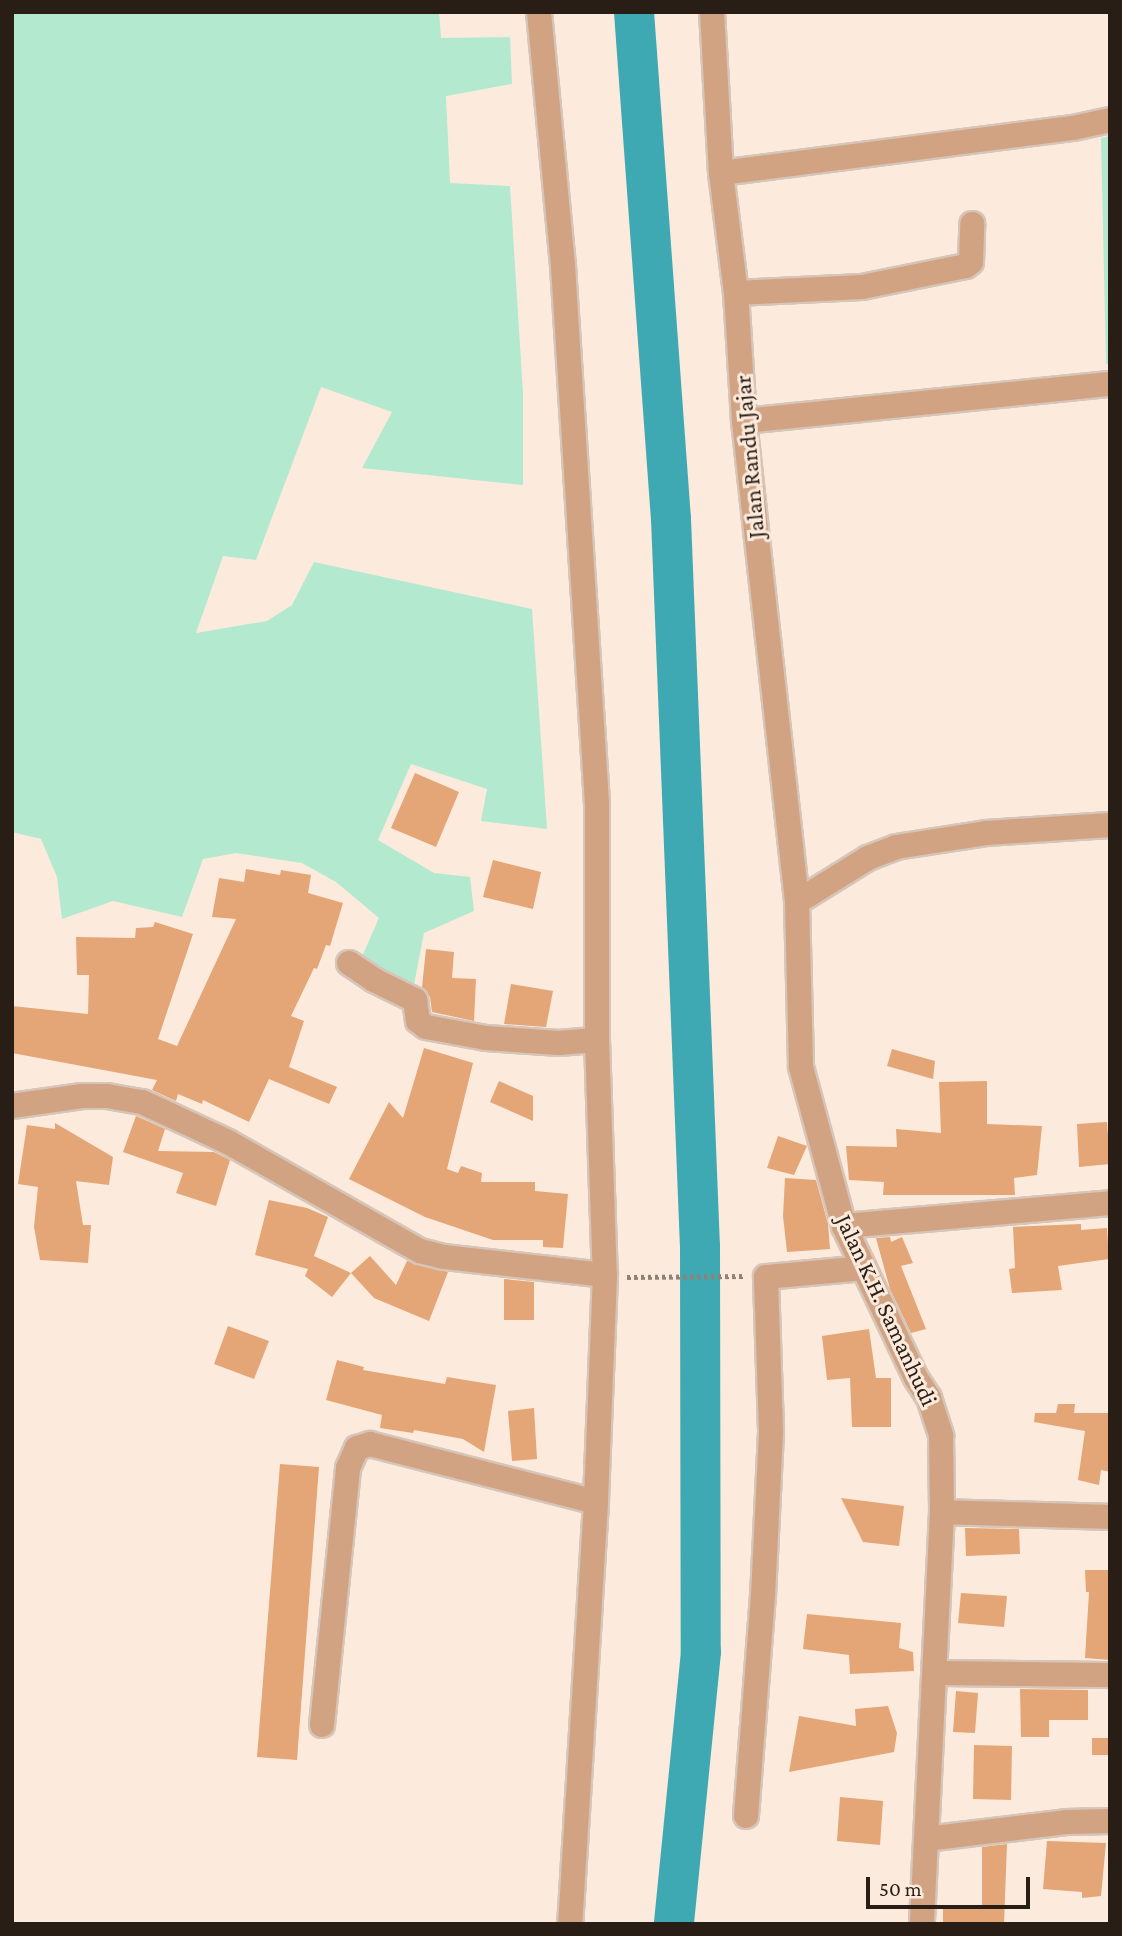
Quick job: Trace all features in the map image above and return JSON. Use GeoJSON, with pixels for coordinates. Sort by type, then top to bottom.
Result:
{"type":"FeatureCollection","features":[{"type":"Feature","properties":{"kind":"street"},"geometry":{"type":"LineString","coordinates":[[538,12],[563,266],[597,804],[597,1040],[605,1275],[596,1502],[570,1924]]}},
{"type":"Feature","properties":{"kind":"street","name":"Jalan Randu Jajar"},"geometry":{"type":"LineString","coordinates":[[712,12],[721,173],[752,291],[744,421],[797,902]]}},
{"type":"Feature","properties":{"kind":"street"},"geometry":{"type":"LineString","coordinates":[[721,173],[1060,130],[1110,120]]}},
{"type":"Feature","properties":{"kind":"street"},"geometry":{"type":"LineString","coordinates":[[752,291],[862,287],[966,266],[971,262],[972,224]]}},
{"type":"Feature","properties":{"kind":"street"},"geometry":{"type":"LineString","coordinates":[[744,421],[1110,384]]}},
{"type":"Feature","properties":{"kind":"street"},"geometry":{"type":"LineString","coordinates":[[797,902],[868,858],[896,847],[986,833],[1110,825]]}},
{"type":"Feature","properties":{"kind":"street","name":"Jalan K.H. Samanhudi"},"geometry":{"type":"LineString","coordinates":[[797,902],[801,1067],[844,1226],[937,1418],[942,1512],[922,1924]]}},
{"type":"Feature","properties":{"kind":"street"},"geometry":{"type":"LineString","coordinates":[[349,963],[374,980],[415,1000],[421,1025],[486,1038],[566,1042],[597,1040]]}},
{"type":"Feature","properties":{"kind":"street"},"geometry":{"type":"LineString","coordinates":[[12,1106],[82,1096],[107,1096],[142,1102],[228,1142],[420,1251],[443,1257],[605,1275]]}},
{"type":"Feature","properties":{"kind":"street"},"geometry":{"type":"LineString","coordinates":[[844,1226],[1110,1203]]}},
{"type":"Feature","properties":{"kind":"street"},"geometry":{"type":"LineString","coordinates":[[746,1816],[763,1596],[771,1430],[766,1277],[864,1268]]}},
{"type":"Feature","properties":{"kind":"street"},"geometry":{"type":"LineString","coordinates":[[322,1725],[348,1468],[357,1448],[370,1444],[596,1502]]}},
{"type":"Feature","properties":{"kind":"street"},"geometry":{"type":"LineString","coordinates":[[942,1512],[1110,1517]]}},
{"type":"Feature","properties":{"kind":"street"},"geometry":{"type":"LineString","coordinates":[[935,1673],[1110,1675]]}},
{"type":"Feature","properties":{"kind":"street"},"geometry":{"type":"LineString","coordinates":[[926,1839],[1066,1822],[1110,1821]]}},
{"type":"Feature","properties":{"kind":"path"},"geometry":{"type":"LineString","coordinates":[[635,1277],[755,1276]]}},
{"type":"Feature","properties":{"kind":"green space"},"geometry":{"type":"Polygon","coordinates":[[[12,12],[439,12],[441,38],[510,37],[512,84],[446,96],[450,183],[510,186],[523,393],[523,485],[362,468],[392,412],[321,387],[256,560],[223,556],[196,633],[267,621],[292,605],[314,562],[532,609],[547,829],[481,821],[487,789],[411,764],[378,840],[434,873],[470,877],[474,911],[424,933],[413,990],[360,961],[379,918],[336,882],[302,863],[236,853],[203,859],[182,917],[113,901],[62,919],[57,877],[41,839],[12,832],[12,12]]]}},
{"type":"Feature","properties":{"kind":"green space"},"geometry":{"type":"Polygon","coordinates":[[[1110,136],[1110,363],[1106,364],[1101,138],[1110,136]]]}},
{"type":"Feature","properties":{"kind":"building"},"geometry":{"type":"Polygon","coordinates":[[[415,773],[459,792],[436,847],[391,828],[415,773]]]}},
{"type":"Feature","properties":{"kind":"building"},"geometry":{"type":"Polygon","coordinates":[[[493,860],[541,872],[533,909],[483,897],[493,860]]]}},
{"type":"Feature","properties":{"kind":"building"},"geometry":{"type":"Polygon","coordinates":[[[246,869],[280,875],[281,870],[311,875],[308,893],[343,903],[330,946],[326,945],[317,969],[314,968],[291,1016],[304,1021],[289,1067],[337,1087],[329,1104],[269,1079],[249,1122],[203,1100],[202,1104],[178,1094],[176,1101],[152,1090],[157,1080],[12,1053],[12,1006],[88,1014],[89,975],[77,975],[76,937],[135,938],[136,928],[153,927],[155,922],[193,934],[158,1039],[177,1046],[236,919],[212,917],[219,878],[244,882],[246,869]]]}},
{"type":"Feature","properties":{"kind":"building"},"geometry":{"type":"Polygon","coordinates":[[[426,949],[454,952],[452,978],[476,979],[474,1021],[432,1012],[430,997],[422,987],[426,949]]]}},
{"type":"Feature","properties":{"kind":"building"},"geometry":{"type":"Polygon","coordinates":[[[511,984],[553,991],[546,1027],[504,1024],[511,984]]]}},
{"type":"Feature","properties":{"kind":"building"},"geometry":{"type":"Polygon","coordinates":[[[424,1048],[473,1063],[447,1169],[458,1173],[461,1166],[482,1173],[481,1182],[535,1182],[535,1191],[568,1194],[563,1248],[543,1247],[543,1240],[493,1240],[425,1217],[349,1179],[389,1102],[403,1118],[424,1048]]]}},
{"type":"Feature","properties":{"kind":"building"},"geometry":{"type":"Polygon","coordinates":[[[892,1049],[935,1061],[933,1079],[887,1066],[892,1049]]]}},
{"type":"Feature","properties":{"kind":"building"},"geometry":{"type":"Polygon","coordinates":[[[499,1081],[533,1096],[533,1121],[490,1102],[499,1081]]]}},
{"type":"Feature","properties":{"kind":"building"},"geometry":{"type":"Polygon","coordinates":[[[987,1081],[987,1124],[1042,1126],[1037,1175],[1014,1178],[1015,1195],[883,1195],[884,1182],[849,1180],[846,1146],[897,1147],[896,1129],[941,1133],[939,1082],[987,1081]]]}},
{"type":"Feature","properties":{"kind":"building"},"geometry":{"type":"Polygon","coordinates":[[[136,1116],[165,1129],[158,1151],[214,1152],[230,1160],[216,1206],[176,1193],[183,1173],[123,1152],[136,1116]]]}},
{"type":"Feature","properties":{"kind":"building"},"geometry":{"type":"Polygon","coordinates":[[[1107,1122],[1110,1164],[1079,1167],[1077,1124],[1107,1122]]]}},
{"type":"Feature","properties":{"kind":"building"},"geometry":{"type":"Polygon","coordinates":[[[55,1123],[113,1157],[109,1185],[76,1181],[83,1225],[91,1225],[88,1263],[40,1260],[34,1227],[38,1187],[18,1184],[27,1125],[55,1129],[55,1123]]]}},
{"type":"Feature","properties":{"kind":"building"},"geometry":{"type":"Polygon","coordinates":[[[778,1136],[807,1146],[794,1175],[767,1168],[778,1136]]]}},
{"type":"Feature","properties":{"kind":"building"},"geometry":{"type":"Polygon","coordinates":[[[785,1178],[816,1180],[828,1224],[830,1249],[787,1252],[783,1216],[785,1178]]]}},
{"type":"Feature","properties":{"kind":"building"},"geometry":{"type":"Polygon","coordinates":[[[269,1200],[307,1208],[328,1217],[314,1256],[351,1273],[332,1297],[305,1276],[308,1269],[255,1255],[269,1200]]]}},
{"type":"Feature","properties":{"kind":"building"},"geometry":{"type":"Polygon","coordinates":[[[1081,1224],[1081,1230],[1107,1228],[1109,1259],[1058,1266],[1062,1290],[1012,1293],[1009,1269],[1015,1268],[1013,1227],[1081,1224]]]}},
{"type":"Feature","properties":{"kind":"building"},"geometry":{"type":"Polygon","coordinates":[[[890,1237],[891,1242],[902,1237],[913,1263],[901,1266],[926,1329],[911,1333],[890,1289],[876,1238],[890,1237]]]}},
{"type":"Feature","properties":{"kind":"building"},"geometry":{"type":"Polygon","coordinates":[[[370,1256],[396,1285],[407,1261],[448,1272],[429,1321],[374,1298],[351,1273],[370,1256]]]}},
{"type":"Feature","properties":{"kind":"building"},"geometry":{"type":"Polygon","coordinates":[[[504,1279],[534,1282],[534,1320],[504,1320],[504,1279]]]}},
{"type":"Feature","properties":{"kind":"building"},"geometry":{"type":"Polygon","coordinates":[[[228,1326],[269,1341],[254,1379],[214,1364],[228,1326]]]}},
{"type":"Feature","properties":{"kind":"building"},"geometry":{"type":"Polygon","coordinates":[[[869,1329],[876,1378],[891,1378],[891,1427],[852,1427],[850,1378],[827,1380],[822,1336],[869,1329]]]}},
{"type":"Feature","properties":{"kind":"building"},"geometry":{"type":"Polygon","coordinates":[[[337,1360],[364,1367],[363,1370],[445,1384],[447,1377],[496,1385],[484,1452],[463,1439],[414,1430],[413,1433],[380,1428],[382,1415],[326,1400],[337,1360]]]}},
{"type":"Feature","properties":{"kind":"building"},"geometry":{"type":"Polygon","coordinates":[[[1058,1404],[1075,1404],[1074,1413],[1110,1413],[1110,1472],[1101,1470],[1099,1485],[1078,1480],[1085,1431],[1034,1422],[1035,1413],[1056,1413],[1058,1404]]]}},
{"type":"Feature","properties":{"kind":"building"},"geometry":{"type":"Polygon","coordinates":[[[534,1408],[537,1459],[512,1461],[508,1411],[534,1408]]]}},
{"type":"Feature","properties":{"kind":"building"},"geometry":{"type":"Polygon","coordinates":[[[280,1464],[319,1467],[297,1760],[257,1757],[280,1464]]]}},
{"type":"Feature","properties":{"kind":"building"},"geometry":{"type":"Polygon","coordinates":[[[841,1498],[904,1506],[899,1546],[863,1542],[841,1498]]]}},
{"type":"Feature","properties":{"kind":"building"},"geometry":{"type":"Polygon","coordinates":[[[965,1528],[1019,1529],[1020,1554],[966,1556],[965,1528]]]}},
{"type":"Feature","properties":{"kind":"building"},"geometry":{"type":"Polygon","coordinates":[[[1085,1570],[1110,1570],[1110,1660],[1085,1658],[1089,1592],[1086,1592],[1085,1570]]]}},
{"type":"Feature","properties":{"kind":"building"},"geometry":{"type":"Polygon","coordinates":[[[961,1593],[1007,1596],[1004,1627],[958,1623],[961,1593]]]}},
{"type":"Feature","properties":{"kind":"building"},"geometry":{"type":"Polygon","coordinates":[[[807,1614],[901,1623],[899,1648],[913,1652],[914,1671],[850,1674],[849,1655],[803,1649],[807,1614]]]}},
{"type":"Feature","properties":{"kind":"building"},"geometry":{"type":"Polygon","coordinates":[[[1020,1689],[1088,1690],[1088,1720],[1049,1720],[1049,1737],[1021,1737],[1020,1689]]]}},
{"type":"Feature","properties":{"kind":"building"},"geometry":{"type":"Polygon","coordinates":[[[956,1691],[978,1693],[975,1733],[953,1732],[956,1691]]]}},
{"type":"Feature","properties":{"kind":"building"},"geometry":{"type":"Polygon","coordinates":[[[888,1706],[897,1733],[894,1752],[789,1772],[799,1716],[856,1726],[855,1709],[888,1706]]]}},
{"type":"Feature","properties":{"kind":"building"},"geometry":{"type":"Polygon","coordinates":[[[1092,1738],[1110,1738],[1110,1755],[1092,1755],[1092,1738]]]}},
{"type":"Feature","properties":{"kind":"building"},"geometry":{"type":"Polygon","coordinates":[[[974,1745],[1012,1746],[1011,1800],[973,1799],[974,1745]]]}},
{"type":"Feature","properties":{"kind":"building"},"geometry":{"type":"Polygon","coordinates":[[[840,1797],[883,1801],[880,1845],[837,1841],[840,1797]]]}},
{"type":"Feature","properties":{"kind":"building"},"geometry":{"type":"Polygon","coordinates":[[[1047,1841],[1106,1843],[1101,1896],[1082,1898],[1082,1892],[1043,1889],[1047,1841]]]}},
{"type":"Feature","properties":{"kind":"building"},"geometry":{"type":"Polygon","coordinates":[[[1007,1844],[1004,1924],[943,1924],[943,1907],[982,1907],[982,1847],[1007,1844]]]}},
{"type":"Feature","properties":{"kind":"waterway"},"geometry":{"type":"LineString","coordinates":[[634,12],[671,519],[700,1246],[701,1652],[674,1924]]}}]}
